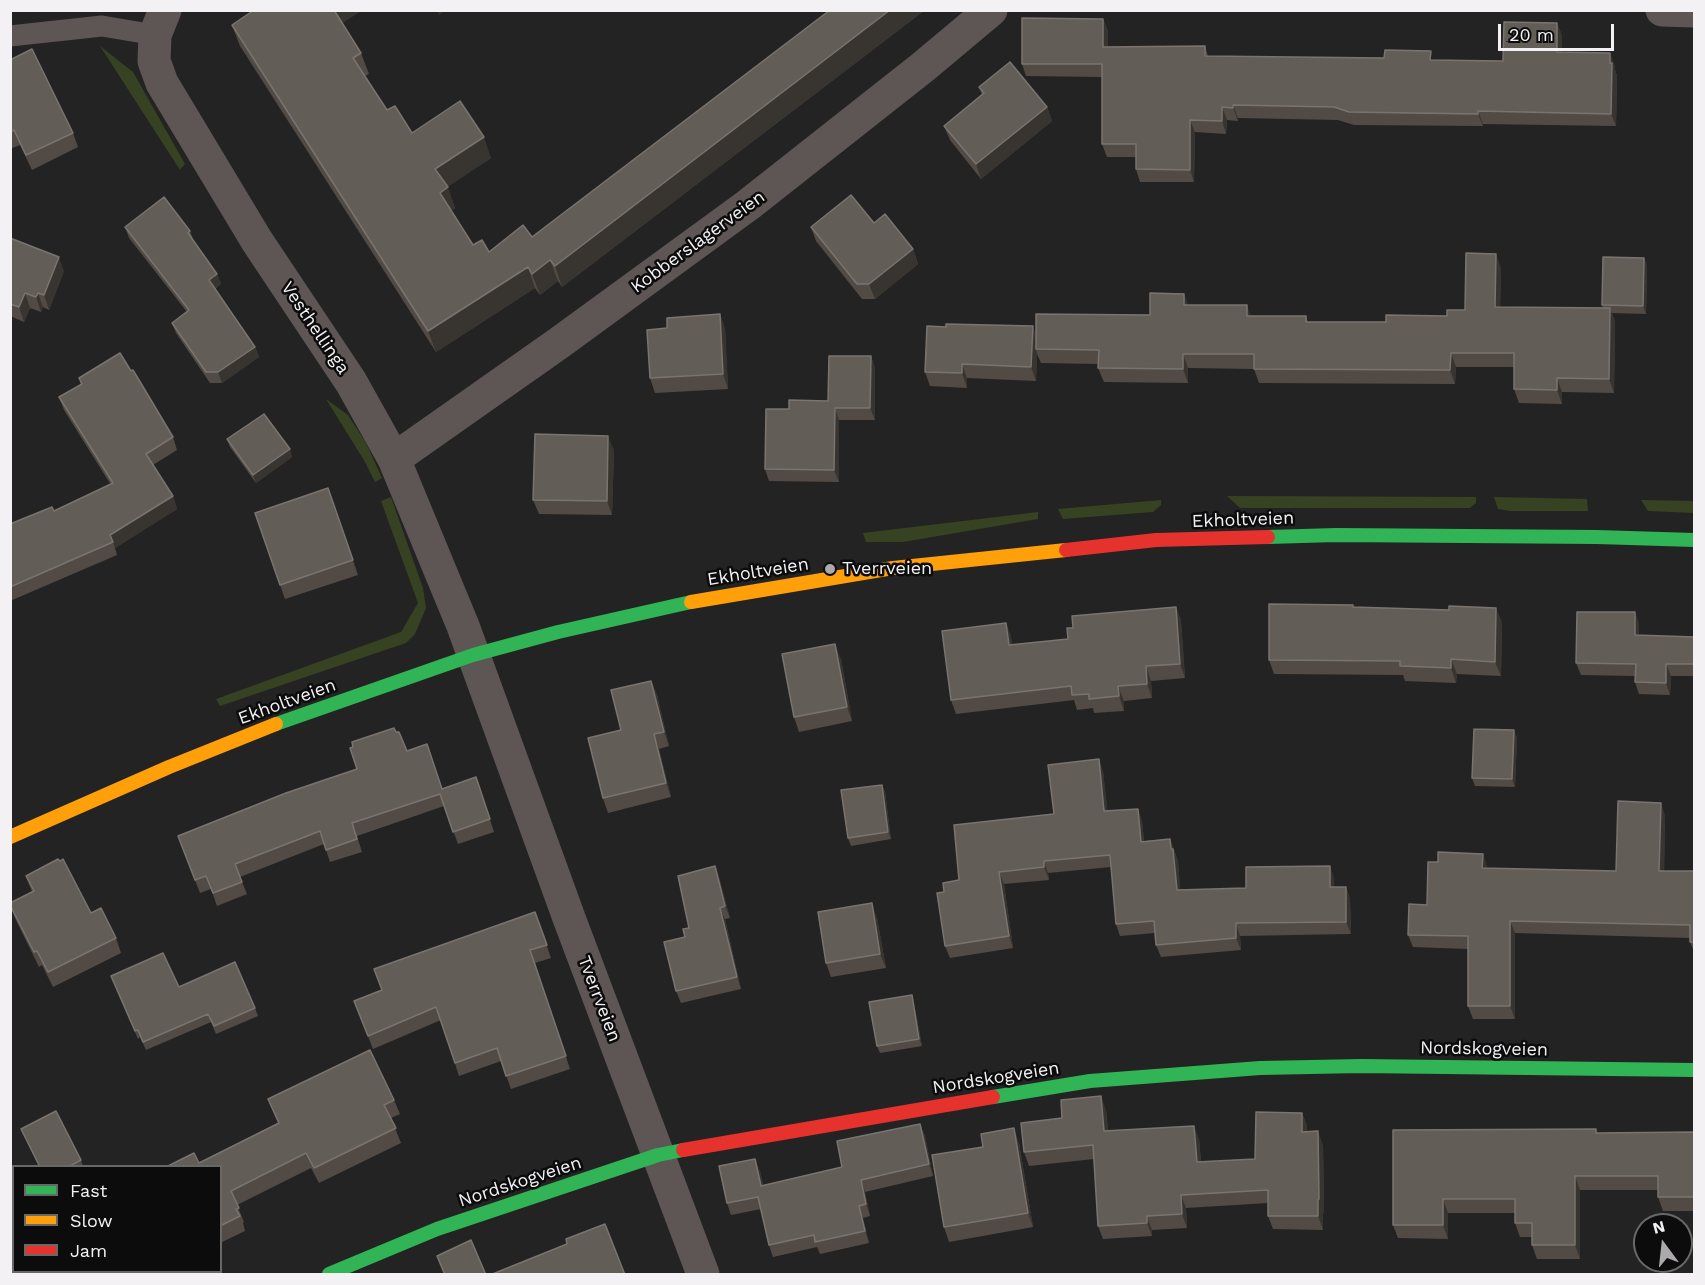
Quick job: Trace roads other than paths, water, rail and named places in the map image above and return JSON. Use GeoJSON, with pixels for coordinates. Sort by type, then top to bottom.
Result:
{"type":"FeatureCollection","features":[{"type":"Feature","properties":{"kind":"street","name":"Kobberslagerveien"},"geometry":{"type":"LineString","coordinates":[[394,459],[550,350],[748,206],[923,68],[991,10]]}},
{"type":"Feature","properties":{"kind":"street"},"geometry":{"type":"LineString","coordinates":[[1662,10],[1695,11]]}},
{"type":"Feature","properties":{"kind":"street","name":"Vesthellinga"},"geometry":{"type":"LineString","coordinates":[[160,23],[154,61],[162,84],[257,241],[351,382],[394,459],[473,655]]}},
{"type":"Feature","properties":{"kind":"street","name":"Ekholtveien"},"geometry":{"type":"LineString","coordinates":[[10,837],[169,767],[285,721],[473,655],[558,632],[695,601],[893,568],[1156,540],[1336,536],[1695,540]]}},
{"type":"Feature","properties":{"kind":"street","name":"Tverrveien"},"geometry":{"type":"LineString","coordinates":[[473,655],[703,1275]]}},
{"type":"Feature","properties":{"kind":"street","name":"Nordskogveien"},"geometry":{"type":"LineString","coordinates":[[329,1275],[437,1229],[658,1155],[745,1138],[1090,1081],[1260,1068],[1350,1066],[1695,1070]]}},
{"type":"Feature","properties":{"kind":"lane"},"geometry":{"type":"LineString","coordinates":[[10,36],[102,26],[160,23]]}},
{"type":"Feature","properties":{"kind":"place","name":"Tverrveien"},"geometry":{"type":"Point","coordinates":[830,569]}}]}
